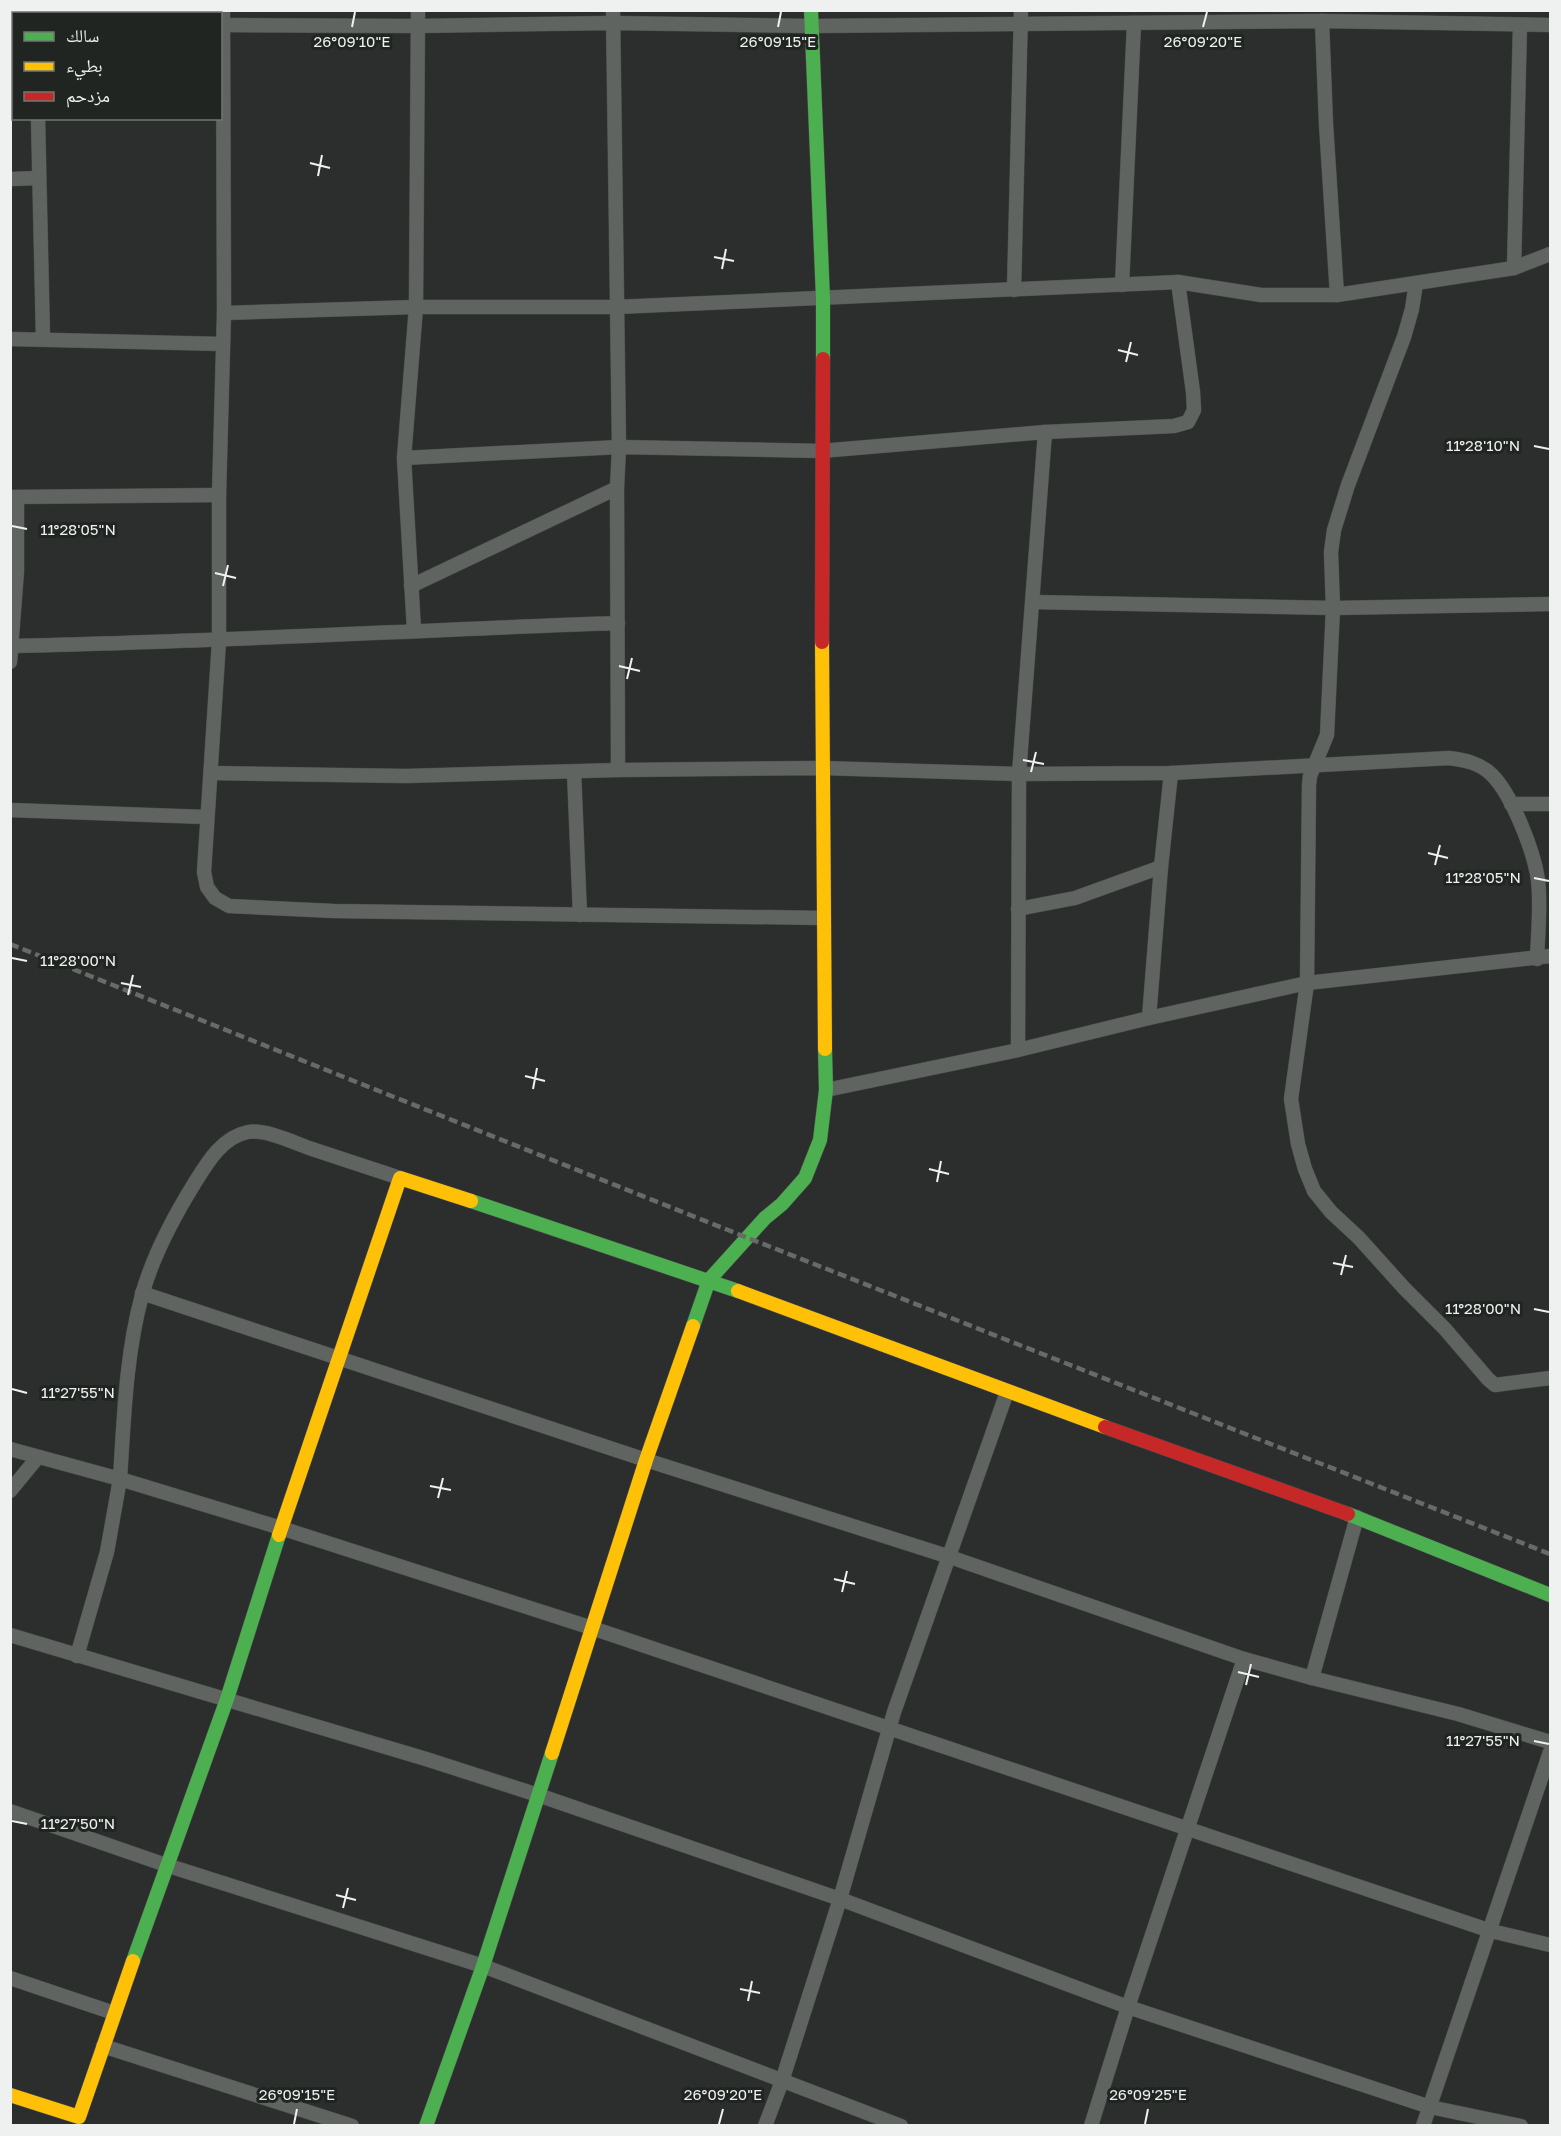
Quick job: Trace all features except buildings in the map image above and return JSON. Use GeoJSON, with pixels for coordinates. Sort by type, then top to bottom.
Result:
{"type":"FeatureCollection","features":[{"type":"Feature","properties":{"kind":"main road"},"geometry":{"type":"LineString","coordinates":[[426,2126],[483,1965],[646,1460],[709,1280],[805,1178],[820,1140],[826,1090],[822,768],[822,299],[811,10]]}},
{"type":"Feature","properties":{"kind":"main road"},"geometry":{"type":"LineString","coordinates":[[10,2095],[78,2121],[166,1865],[227,1699],[281,1528],[400,1178],[709,1280],[1007,1392],[1356,1517],[1551,1595]]}},
{"type":"Feature","properties":{"kind":"street"},"geometry":{"type":"LineString","coordinates":[[223,10],[224,312],[219,495],[219,641],[206,817],[204,872],[207,887],[215,898],[229,906],[334,911],[824,918]]}},
{"type":"Feature","properties":{"kind":"street"},"geometry":{"type":"LineString","coordinates":[[414,630],[404,458],[416,307],[418,10]]}},
{"type":"Feature","properties":{"kind":"street"},"geometry":{"type":"LineString","coordinates":[[222,25],[418,26],[613,17],[811,26],[1022,17],[1134,23],[1322,21],[1348,16],[1471,17],[1520,25],[1551,25]]}},
{"type":"Feature","properties":{"kind":"street"},"geometry":{"type":"LineString","coordinates":[[613,17],[619,447],[617,488],[618,770]]}},
{"type":"Feature","properties":{"kind":"street"},"geometry":{"type":"LineString","coordinates":[[1014,290],[1022,17]]}},
{"type":"Feature","properties":{"kind":"street"},"geometry":{"type":"LineString","coordinates":[[1322,21],[1336,295]]}},
{"type":"Feature","properties":{"kind":"street"},"geometry":{"type":"LineString","coordinates":[[1122,285],[1134,23]]}},
{"type":"Feature","properties":{"kind":"street"},"geometry":{"type":"LineString","coordinates":[[1514,268],[1520,25]]}},
{"type":"Feature","properties":{"kind":"street"},"geometry":{"type":"LineString","coordinates":[[38,120],[43,339]]}},
{"type":"Feature","properties":{"kind":"street"},"geometry":{"type":"LineString","coordinates":[[10,179],[39,178]]}},
{"type":"Feature","properties":{"kind":"street"},"geometry":{"type":"LineString","coordinates":[[224,312],[416,307],[616,307],[1178,282],[1261,296],[1336,295],[1514,268],[1551,254]]}},
{"type":"Feature","properties":{"kind":"street"},"geometry":{"type":"LineString","coordinates":[[404,458],[619,447],[821,451],[1045,432],[1158,428],[1188,422],[1194,410],[1193,392],[1178,282]]}},
{"type":"Feature","properties":{"kind":"street"},"geometry":{"type":"LineString","coordinates":[[1416,283],[1404,337],[1348,486],[1334,530],[1331,552],[1333,608],[1327,735],[1310,776],[1308,793],[1306,983],[1291,1099],[1298,1144],[1305,1169],[1314,1191],[1331,1212],[1446,1329],[1495,1385],[1551,1378]]}},
{"type":"Feature","properties":{"kind":"street"},"geometry":{"type":"LineString","coordinates":[[10,339],[223,344]]}},
{"type":"Feature","properties":{"kind":"street"},"geometry":{"type":"LineString","coordinates":[[1018,1050],[1018,774],[1045,432]]}},
{"type":"Feature","properties":{"kind":"street"},"geometry":{"type":"LineString","coordinates":[[411,586],[617,488]]}},
{"type":"Feature","properties":{"kind":"street"},"geometry":{"type":"LineString","coordinates":[[10,662],[16,571],[14,497],[219,495]]}},
{"type":"Feature","properties":{"kind":"street"},"geometry":{"type":"LineString","coordinates":[[1033,602],[1333,608],[1551,604]]}},
{"type":"Feature","properties":{"kind":"street"},"geometry":{"type":"LineString","coordinates":[[11,646],[219,641],[414,630],[618,623]]}},
{"type":"Feature","properties":{"kind":"street"},"geometry":{"type":"LineString","coordinates":[[211,773],[406,776],[618,770],[822,768],[1018,774],[1171,773],[1449,758],[1464,759],[1492,775],[1512,804],[1538,881],[1544,957],[1306,983],[1018,1050],[826,1090]]}},
{"type":"Feature","properties":{"kind":"street"},"geometry":{"type":"LineString","coordinates":[[574,772],[580,915]]}},
{"type":"Feature","properties":{"kind":"street"},"geometry":{"type":"LineString","coordinates":[[1149,1018],[1171,773]]}},
{"type":"Feature","properties":{"kind":"street"},"geometry":{"type":"LineString","coordinates":[[1512,804],[1551,804]]}},
{"type":"Feature","properties":{"kind":"street"},"geometry":{"type":"LineString","coordinates":[[10,810],[206,817]]}},
{"type":"Feature","properties":{"kind":"street"},"geometry":{"type":"LineString","coordinates":[[1018,909],[1075,898],[1161,867]]}},
{"type":"Feature","properties":{"kind":"street"},"geometry":{"type":"LineString","coordinates":[[77,1656],[107,1552],[120,1479],[127,1380],[142,1293],[156,1254],[178,1209],[218,1150],[232,1138],[250,1132],[273,1136],[400,1178]]}},
{"type":"Feature","properties":{"kind":"street"},"geometry":{"type":"LineString","coordinates":[[142,1293],[646,1460],[950,1557],[1244,1659],[1458,1714],[1551,1743]]}},
{"type":"Feature","properties":{"kind":"street"},"geometry":{"type":"LineString","coordinates":[[765,2126],[782,2081],[840,1899],[889,1729],[1007,1392]]}},
{"type":"Feature","properties":{"kind":"street"},"geometry":{"type":"LineString","coordinates":[[10,1449],[120,1479],[281,1528],[592,1628],[1491,1931],[1551,1945]]}},
{"type":"Feature","properties":{"kind":"street"},"geometry":{"type":"LineString","coordinates":[[10,1491],[38,1456]]}},
{"type":"Feature","properties":{"kind":"street"},"geometry":{"type":"LineString","coordinates":[[1311,1678],[1356,1517]]}},
{"type":"Feature","properties":{"kind":"street"},"geometry":{"type":"LineString","coordinates":[[10,1635],[538,1794],[840,1899],[1128,2007],[1430,2107],[1521,2126]]}},
{"type":"Feature","properties":{"kind":"street"},"geometry":{"type":"LineString","coordinates":[[1091,2126],[1128,2007],[1244,1659]]}},
{"type":"Feature","properties":{"kind":"street"},"geometry":{"type":"LineString","coordinates":[[1423,2126],[1551,1752]]}},
{"type":"Feature","properties":{"kind":"street"},"geometry":{"type":"LineString","coordinates":[[10,1811],[166,1865],[483,1965],[901,2126]]}},
{"type":"Feature","properties":{"kind":"street"},"geometry":{"type":"LineString","coordinates":[[10,1978],[114,2013]]}},
{"type":"Feature","properties":{"kind":"street"},"geometry":{"type":"LineString","coordinates":[[103,2046],[352,2126]]}},
{"type":"Feature","properties":{"kind":"railway"},"geometry":{"type":"LineString","coordinates":[[10,944],[1550,1554]]}},
{"type":"Feature","properties":{"kind":"traffic: fast"},"geometry":{"type":"LineString","coordinates":[[811,10],[823,299],[823,359]]}},
{"type":"Feature","properties":{"kind":"traffic: fast"},"geometry":{"type":"LineString","coordinates":[[693,1326],[709,1280],[805,1178],[820,1140],[826,1090],[825,1049]]}},
{"type":"Feature","properties":{"kind":"traffic: fast"},"geometry":{"type":"LineString","coordinates":[[471,1201],[738,1291]]}},
{"type":"Feature","properties":{"kind":"traffic: fast"},"geometry":{"type":"LineString","coordinates":[[1348,1514],[1550,1595]]}},
{"type":"Feature","properties":{"kind":"traffic: fast"},"geometry":{"type":"LineString","coordinates":[[133,1961],[227,1699],[279,1535]]}},
{"type":"Feature","properties":{"kind":"traffic: fast"},"geometry":{"type":"LineString","coordinates":[[426,2126],[483,1966],[552,1753]]}},
{"type":"Feature","properties":{"kind":"traffic: slow"},"geometry":{"type":"LineString","coordinates":[[822,642],[825,1049]]}},
{"type":"Feature","properties":{"kind":"traffic: slow"},"geometry":{"type":"LineString","coordinates":[[279,1535],[400,1178],[471,1201]]}},
{"type":"Feature","properties":{"kind":"traffic: slow"},"geometry":{"type":"LineString","coordinates":[[738,1291],[1105,1427]]}},
{"type":"Feature","properties":{"kind":"traffic: slow"},"geometry":{"type":"LineString","coordinates":[[552,1753],[646,1460],[693,1326]]}},
{"type":"Feature","properties":{"kind":"traffic: slow"},"geometry":{"type":"LineString","coordinates":[[10,2095],[79,2117],[133,1961]]}},
{"type":"Feature","properties":{"kind":"traffic: jam"},"geometry":{"type":"LineString","coordinates":[[822,642],[823,359]]}},
{"type":"Feature","properties":{"kind":"traffic: jam"},"geometry":{"type":"LineString","coordinates":[[1105,1427],[1348,1514]]}}]}
